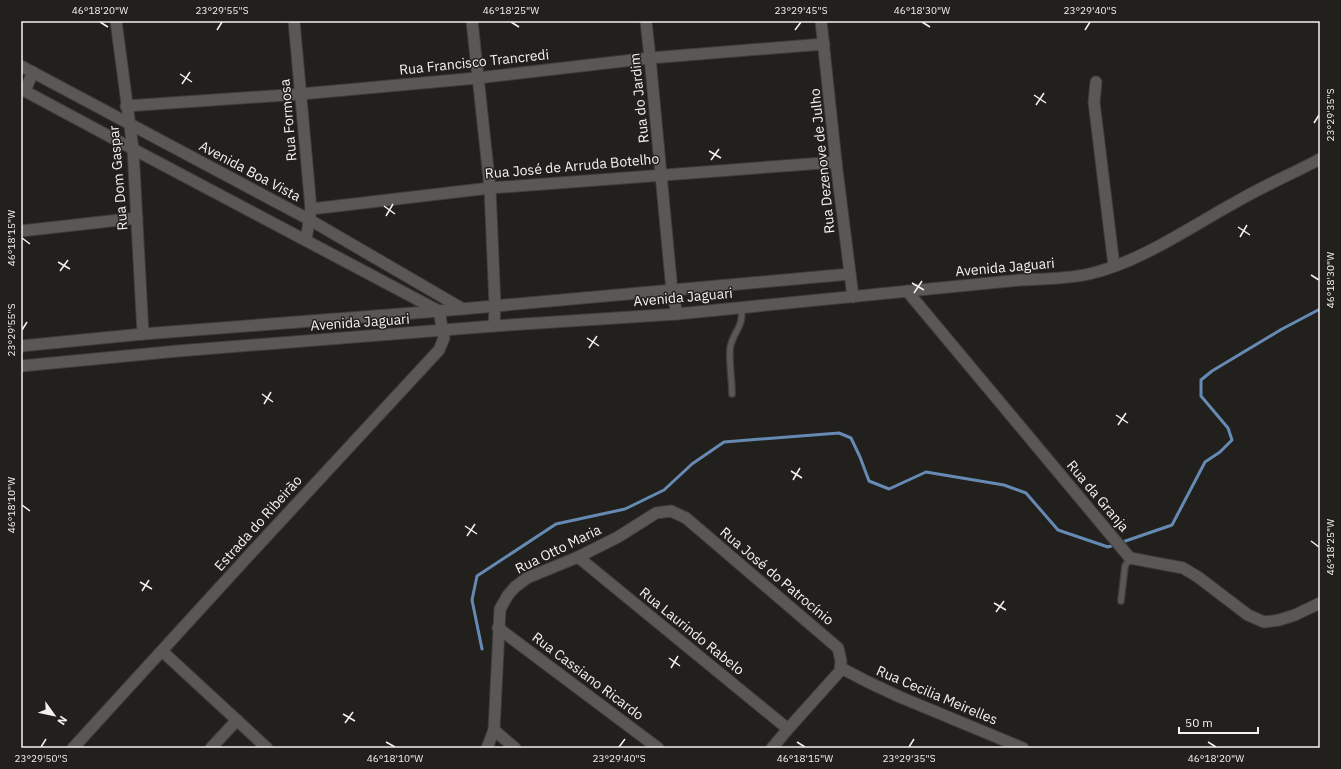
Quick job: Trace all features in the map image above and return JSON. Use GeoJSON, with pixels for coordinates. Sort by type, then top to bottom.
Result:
{"type":"FeatureCollection","features":[{"type":"Feature","properties":{"kind":"street","name":"Rua Dom Gaspar"},"geometry":{"type":"LineString","coordinates":[[116,21],[126,106],[133,149],[142,334]]}},
{"type":"Feature","properties":{"kind":"street","name":"Rua Formosa"},"geometry":{"type":"LineString","coordinates":[[294,21],[312,208],[306,240]]}},
{"type":"Feature","properties":{"kind":"street"},"geometry":{"type":"LineString","coordinates":[[472,21],[490,188],[495,306],[494,326]]}},
{"type":"Feature","properties":{"kind":"street","name":"Rua do Jardim"},"geometry":{"type":"LineString","coordinates":[[646,21],[662,174],[672,291],[676,314]]}},
{"type":"Feature","properties":{"kind":"street","name":"Rua Dezenove de Julho"},"geometry":{"type":"LineString","coordinates":[[821,21],[836,162],[853,297]]}},
{"type":"Feature","properties":{"kind":"street","name":"Rua Francisco Trancredi"},"geometry":{"type":"LineString","coordinates":[[126,106],[301,94],[478,78],[650,58],[824,44]]}},
{"type":"Feature","properties":{"kind":"street","name":"Avenida Boa Vista"},"geometry":{"type":"LineString","coordinates":[[21,66],[310,220],[462,309]]}},
{"type":"Feature","properties":{"kind":"street"},"geometry":{"type":"LineString","coordinates":[[33,72],[23,90],[439,311]]}},
{"type":"Feature","properties":{"kind":"street"},"geometry":{"type":"LineString","coordinates":[[1096,82],[1094,102],[1114,266]]}},
{"type":"Feature","properties":{"kind":"street","name":"Avenida Jaguari"},"geometry":{"type":"LineString","coordinates":[[21,366],[178,351],[494,326],[676,314],[1089,274],[1114,266],[1146,252],[1238,200],[1320,159]]}},
{"type":"Feature","properties":{"kind":"street","name":"Rua José de Arruda Botelho"},"geometry":{"type":"LineString","coordinates":[[312,208],[490,188],[836,162]]}},
{"type":"Feature","properties":{"kind":"street"},"geometry":{"type":"LineString","coordinates":[[21,231],[137,218]]}},
{"type":"Feature","properties":{"kind":"street","name":"Avenida Jaguari"},"geometry":{"type":"LineString","coordinates":[[21,346],[142,334],[672,291],[850,274]]}},
{"type":"Feature","properties":{"kind":"street","name":"Rua da Granja"},"geometry":{"type":"LineString","coordinates":[[907,291],[1129,556]]}},
{"type":"Feature","properties":{"kind":"street","name":"Estrada do Ribeirão"},"geometry":{"type":"LineString","coordinates":[[73,748],[439,350],[444,338],[439,311]]}},
{"type":"Feature","properties":{"kind":"street","name":"Rua Otto Maria"},"geometry":{"type":"LineString","coordinates":[[487,748],[494,730],[500,609],[508,595],[515,587],[527,578],[578,558],[618,537],[656,512],[664,511],[677,513]]}},
{"type":"Feature","properties":{"kind":"street","name":"Rua José do Patrocínio"},"geometry":{"type":"LineString","coordinates":[[677,513],[686,518],[838,648],[841,656],[840,670]]}},
{"type":"Feature","properties":{"kind":"street"},"geometry":{"type":"LineString","coordinates":[[1129,556],[1183,568],[1198,576],[1248,615],[1264,622],[1279,620],[1296,615],[1320,603]]}},
{"type":"Feature","properties":{"kind":"street","name":"Rua Laurindo Rabelo"},"geometry":{"type":"LineString","coordinates":[[578,558],[788,729]]}},
{"type":"Feature","properties":{"kind":"street","name":"Rua Cassiano Ricardo"},"geometry":{"type":"LineString","coordinates":[[498,628],[658,748]]}},
{"type":"Feature","properties":{"kind":"street"},"geometry":{"type":"LineString","coordinates":[[162,651],[266,748]]}},
{"type":"Feature","properties":{"kind":"street"},"geometry":{"type":"LineString","coordinates":[[772,748],[840,670]]}},
{"type":"Feature","properties":{"kind":"street","name":"Rua Cecilia Meirelles"},"geometry":{"type":"LineString","coordinates":[[840,670],[900,697],[1023,748]]}},
{"type":"Feature","properties":{"kind":"street"},"geometry":{"type":"LineString","coordinates":[[211,748],[237,720]]}},
{"type":"Feature","properties":{"kind":"street"},"geometry":{"type":"LineString","coordinates":[[494,730],[515,748]]}},
{"type":"Feature","properties":{"kind":"lane"},"geometry":{"type":"LineString","coordinates":[[732,394],[730,349],[741,325],[741,307]]}},
{"type":"Feature","properties":{"kind":"lane"},"geometry":{"type":"LineString","coordinates":[[1121,601],[1125,566],[1129,556]]}},
{"type":"Feature","properties":{"kind":"waterway"},"geometry":{"type":"LineString","coordinates":[[482,649],[472,600],[477,576],[556,524],[625,509],[664,490],[692,464],[724,442],[839,433],[851,438],[869,481],[889,489],[926,472],[1004,485],[1026,493],[1058,530],[1108,547],[1172,525],[1205,462],[1220,452],[1232,440],[1228,428],[1201,396],[1201,380],[1212,371],[1282,329],[1320,309]]}}]}
